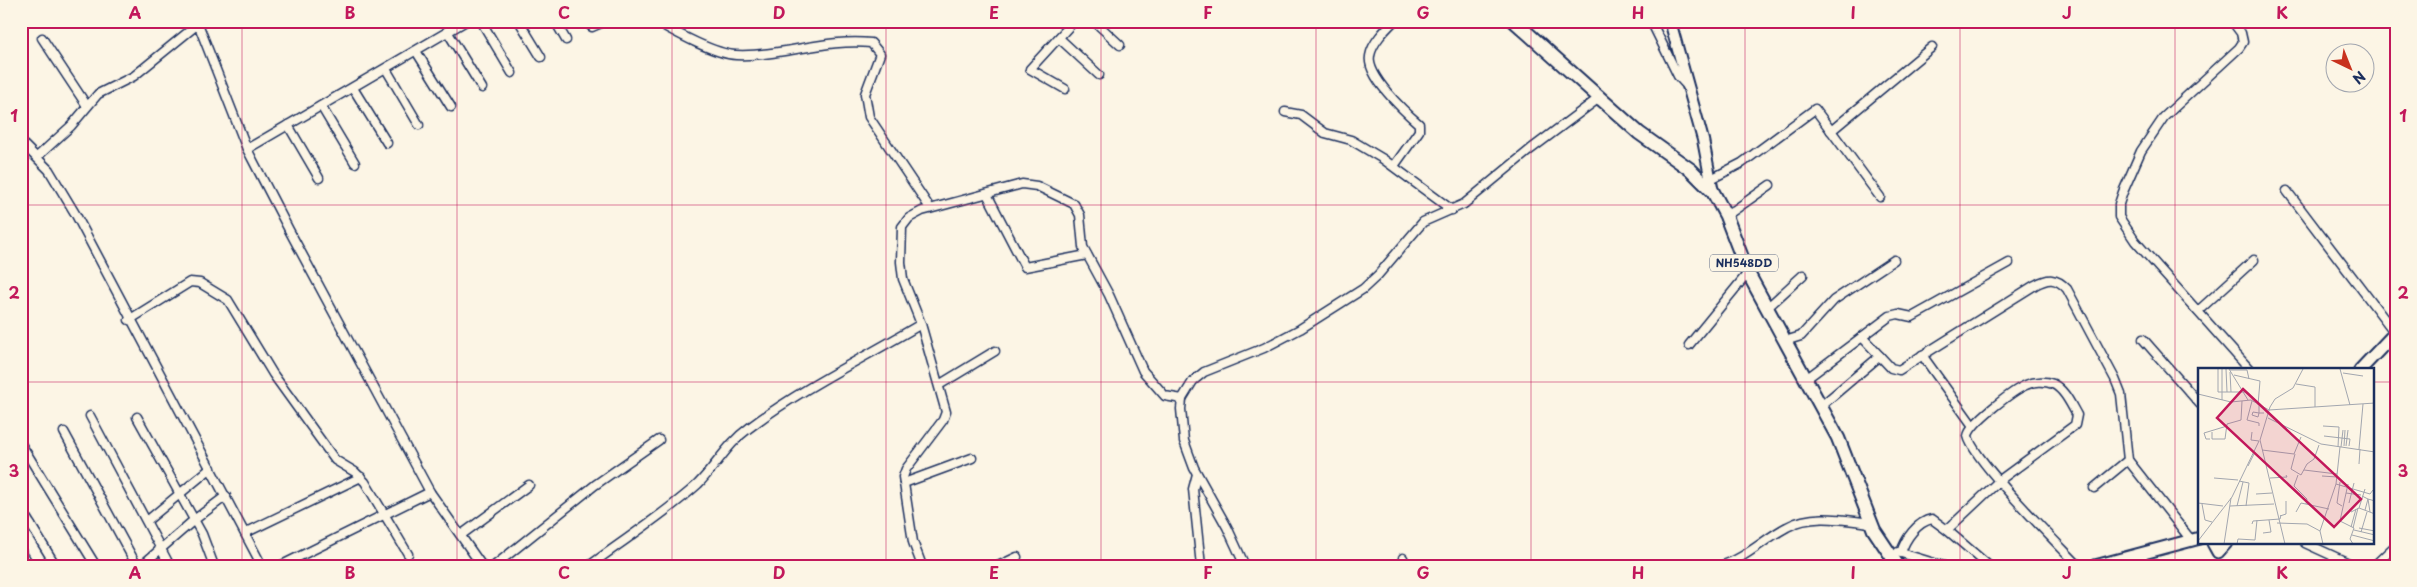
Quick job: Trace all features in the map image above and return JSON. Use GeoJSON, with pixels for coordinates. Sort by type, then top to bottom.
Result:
{"type":"FeatureCollection","features":[{"type":"Feature","properties":{"kind":"highway","name":"NH548DD"},"geometry":{"type":"LineString","coordinates":[[1514,21],[1639,132],[1712,185],[1748,273],[1849,459],[1871,523],[1895,552],[1898,566]]}},
{"type":"Feature","properties":{"kind":"main road"},"geometry":{"type":"LineString","coordinates":[[2362,368],[2395,332]]}},
{"type":"Feature","properties":{"kind":"main road"},"geometry":{"type":"LineString","coordinates":[[2095,566],[2195,539]]}},
{"type":"Feature","properties":{"kind":"main road"},"geometry":{"type":"LineString","coordinates":[[2214,544],[2218,552],[2225,544]]}},
{"type":"Feature","properties":{"kind":"street"},"geometry":{"type":"LineString","coordinates":[[247,149],[466,21]]}},
{"type":"Feature","properties":{"kind":"street"},"geometry":{"type":"LineString","coordinates":[[481,21],[512,73]]}},
{"type":"Feature","properties":{"kind":"street"},"geometry":{"type":"LineString","coordinates":[[520,21],[541,57]]}},
{"type":"Feature","properties":{"kind":"street"},"geometry":{"type":"LineString","coordinates":[[555,21],[566,40]]}},
{"type":"Feature","properties":{"kind":"street"},"geometry":{"type":"LineString","coordinates":[[584,21],[592,27],[606,21]]}},
{"type":"Feature","properties":{"kind":"street"},"geometry":{"type":"LineString","coordinates":[[655,21],[680,35],[721,52],[736,55],[766,54],[820,45],[871,43],[880,54],[866,94],[869,117],[930,208]]}},
{"type":"Feature","properties":{"kind":"street"},"geometry":{"type":"LineString","coordinates":[[1065,89],[1030,69],[1074,21]]}},
{"type":"Feature","properties":{"kind":"street"},"geometry":{"type":"LineString","coordinates":[[1094,21],[1120,45]]}},
{"type":"Feature","properties":{"kind":"street"},"geometry":{"type":"LineString","coordinates":[[1394,21],[1382,34],[1370,55],[1370,62],[1373,72],[1396,104],[1419,124],[1419,132],[1394,166]]}},
{"type":"Feature","properties":{"kind":"street"},"geometry":{"type":"LineString","coordinates":[[1651,21],[1678,76],[1690,88]]}},
{"type":"Feature","properties":{"kind":"street"},"geometry":{"type":"LineString","coordinates":[[1670,21],[1690,88],[1712,185],[1815,109],[1880,197]]}},
{"type":"Feature","properties":{"kind":"street"},"geometry":{"type":"LineString","coordinates":[[2232,21],[2243,37],[2239,48],[2164,117],[2141,151],[2119,204],[2119,217],[2135,241],[2248,368]]}},
{"type":"Feature","properties":{"kind":"street"},"geometry":{"type":"LineString","coordinates":[[37,157],[71,126],[98,94],[134,76],[197,23],[247,149],[288,230],[430,492],[482,566]]}},
{"type":"Feature","properties":{"kind":"street"},"geometry":{"type":"LineString","coordinates":[[447,32],[482,88]]}},
{"type":"Feature","properties":{"kind":"street"},"geometry":{"type":"LineString","coordinates":[[42,38],[88,106]]}},
{"type":"Feature","properties":{"kind":"street"},"geometry":{"type":"LineString","coordinates":[[1059,38],[1099,75]]}},
{"type":"Feature","properties":{"kind":"street"},"geometry":{"type":"LineString","coordinates":[[1831,131],[1932,47]]}},
{"type":"Feature","properties":{"kind":"street"},"geometry":{"type":"LineString","coordinates":[[416,50],[451,107]]}},
{"type":"Feature","properties":{"kind":"street"},"geometry":{"type":"LineString","coordinates":[[386,69],[419,125]]}},
{"type":"Feature","properties":{"kind":"street"},"geometry":{"type":"LineString","coordinates":[[353,88],[386,143]]}},
{"type":"Feature","properties":{"kind":"street"},"geometry":{"type":"LineString","coordinates":[[1245,566],[1227,527],[1198,474],[1184,441],[1181,421],[1182,399],[1192,381],[1200,374],[1271,344],[1300,329],[1363,289],[1378,275],[1423,222],[1464,204],[1531,149],[1599,98]]}},
{"type":"Feature","properties":{"kind":"street"},"geometry":{"type":"LineString","coordinates":[[321,106],[355,163]]}},
{"type":"Feature","properties":{"kind":"street"},"geometry":{"type":"LineString","coordinates":[[1285,112],[1304,117],[1325,133],[1351,140],[1394,166],[1452,210]]}},
{"type":"Feature","properties":{"kind":"street"},"geometry":{"type":"LineString","coordinates":[[288,125],[319,178]]}},
{"type":"Feature","properties":{"kind":"street"},"geometry":{"type":"LineString","coordinates":[[21,142],[49,170],[71,207],[129,320],[211,468],[262,566]]}},
{"type":"Feature","properties":{"kind":"street"},"geometry":{"type":"LineString","coordinates":[[922,566],[913,542],[904,483],[906,469],[945,416],[946,408],[921,324],[903,279],[901,233],[909,218],[930,208],[1028,184],[1069,201],[1078,209],[1080,215],[1082,241],[1087,255],[1110,296],[1148,378],[1165,396],[1182,399]]}},
{"type":"Feature","properties":{"kind":"street"},"geometry":{"type":"LineString","coordinates":[[1726,216],[1770,185]]}},
{"type":"Feature","properties":{"kind":"street"},"geometry":{"type":"LineString","coordinates":[[2287,191],[2395,332]]}},
{"type":"Feature","properties":{"kind":"street"},"geometry":{"type":"LineString","coordinates":[[988,194],[1024,267],[1087,255]]}},
{"type":"Feature","properties":{"kind":"street"},"geometry":{"type":"LineString","coordinates":[[1785,341],[1801,336],[1834,300],[1894,260]]}},
{"type":"Feature","properties":{"kind":"street"},"geometry":{"type":"LineString","coordinates":[[2198,311],[2254,260]]}},
{"type":"Feature","properties":{"kind":"street"},"geometry":{"type":"LineString","coordinates":[[1806,378],[1890,316],[1898,314],[1912,317],[2009,263]]}},
{"type":"Feature","properties":{"kind":"street"},"geometry":{"type":"LineString","coordinates":[[1689,345],[1748,273]]}},
{"type":"Feature","properties":{"kind":"street"},"geometry":{"type":"LineString","coordinates":[[1767,308],[1803,275]]}},
{"type":"Feature","properties":{"kind":"street"},"geometry":{"type":"LineString","coordinates":[[1862,337],[1891,368],[1899,370],[2035,285],[2047,279],[2057,280],[2066,289],[2115,379],[2123,405],[2128,460],[2195,539]]}},
{"type":"Feature","properties":{"kind":"street"},"geometry":{"type":"LineString","coordinates":[[129,320],[190,282],[200,283],[224,296],[236,310],[273,374],[335,460],[361,477],[408,554]]}},
{"type":"Feature","properties":{"kind":"street"},"geometry":{"type":"LineString","coordinates":[[589,566],[687,493],[708,474],[731,444],[751,426],[788,402],[921,324]]}},
{"type":"Feature","properties":{"kind":"street"},"geometry":{"type":"LineString","coordinates":[[2143,339],[2198,402]]}},
{"type":"Feature","properties":{"kind":"street"},"geometry":{"type":"LineString","coordinates":[[939,385],[995,352]]}},
{"type":"Feature","properties":{"kind":"street"},"geometry":{"type":"LineString","coordinates":[[1821,406],[1880,356]]}},
{"type":"Feature","properties":{"kind":"street"},"geometry":{"type":"LineString","coordinates":[[1922,356],[1973,426]]}},
{"type":"Feature","properties":{"kind":"street"},"geometry":{"type":"LineString","coordinates":[[1948,530],[2000,480],[2075,425],[2077,415],[2059,388],[2047,383],[2033,382],[2016,390],[1973,426],[1968,436],[1972,447],[2000,480],[2079,566]]}},
{"type":"Feature","properties":{"kind":"street"},"geometry":{"type":"LineString","coordinates":[[90,416],[148,520],[170,566]]}},
{"type":"Feature","properties":{"kind":"street"},"geometry":{"type":"LineString","coordinates":[[137,417],[194,520],[214,566]]}},
{"type":"Feature","properties":{"kind":"street"},"geometry":{"type":"LineString","coordinates":[[64,432],[139,566],[226,496]]}},
{"type":"Feature","properties":{"kind":"street"},"geometry":{"type":"LineString","coordinates":[[494,566],[595,485],[659,440]]}},
{"type":"Feature","properties":{"kind":"street"},"geometry":{"type":"LineString","coordinates":[[21,444],[96,566]]}},
{"type":"Feature","properties":{"kind":"street"},"geometry":{"type":"LineString","coordinates":[[904,483],[972,458]]}},
{"type":"Feature","properties":{"kind":"street"},"geometry":{"type":"LineString","coordinates":[[2094,488],[2128,460]]}},
{"type":"Feature","properties":{"kind":"street"},"geometry":{"type":"LineString","coordinates":[[148,520],[211,468]]}},
{"type":"Feature","properties":{"kind":"street"},"geometry":{"type":"LineString","coordinates":[[1198,474],[1192,489],[1201,566]]}},
{"type":"Feature","properties":{"kind":"street"},"geometry":{"type":"LineString","coordinates":[[245,533],[361,477]]}},
{"type":"Feature","properties":{"kind":"street"},"geometry":{"type":"LineString","coordinates":[[461,535],[529,485]]}},
{"type":"Feature","properties":{"kind":"street"},"geometry":{"type":"LineString","coordinates":[[280,566],[430,492]]}},
{"type":"Feature","properties":{"kind":"street"},"geometry":{"type":"LineString","coordinates":[[21,509],[56,566]]}},
{"type":"Feature","properties":{"kind":"street"},"geometry":{"type":"LineString","coordinates":[[1720,566],[1738,558],[1794,523],[1819,519],[1871,523]]}},
{"type":"Feature","properties":{"kind":"street"},"geometry":{"type":"LineString","coordinates":[[1944,566],[1895,552],[1907,538],[1929,519],[1948,530],[1989,566]]}},
{"type":"Feature","properties":{"kind":"street"},"geometry":{"type":"LineString","coordinates":[[21,531],[31,525]]}},
{"type":"Feature","properties":{"kind":"street"},"geometry":{"type":"LineString","coordinates":[[2306,544],[2354,566]]}},
{"type":"Feature","properties":{"kind":"street"},"geometry":{"type":"LineString","coordinates":[[2374,566],[2396,545]]}},
{"type":"Feature","properties":{"kind":"street"},"geometry":{"type":"LineString","coordinates":[[21,551],[30,566]]}},
{"type":"Feature","properties":{"kind":"street"},"geometry":{"type":"LineString","coordinates":[[998,566],[1017,557]]}}]}
